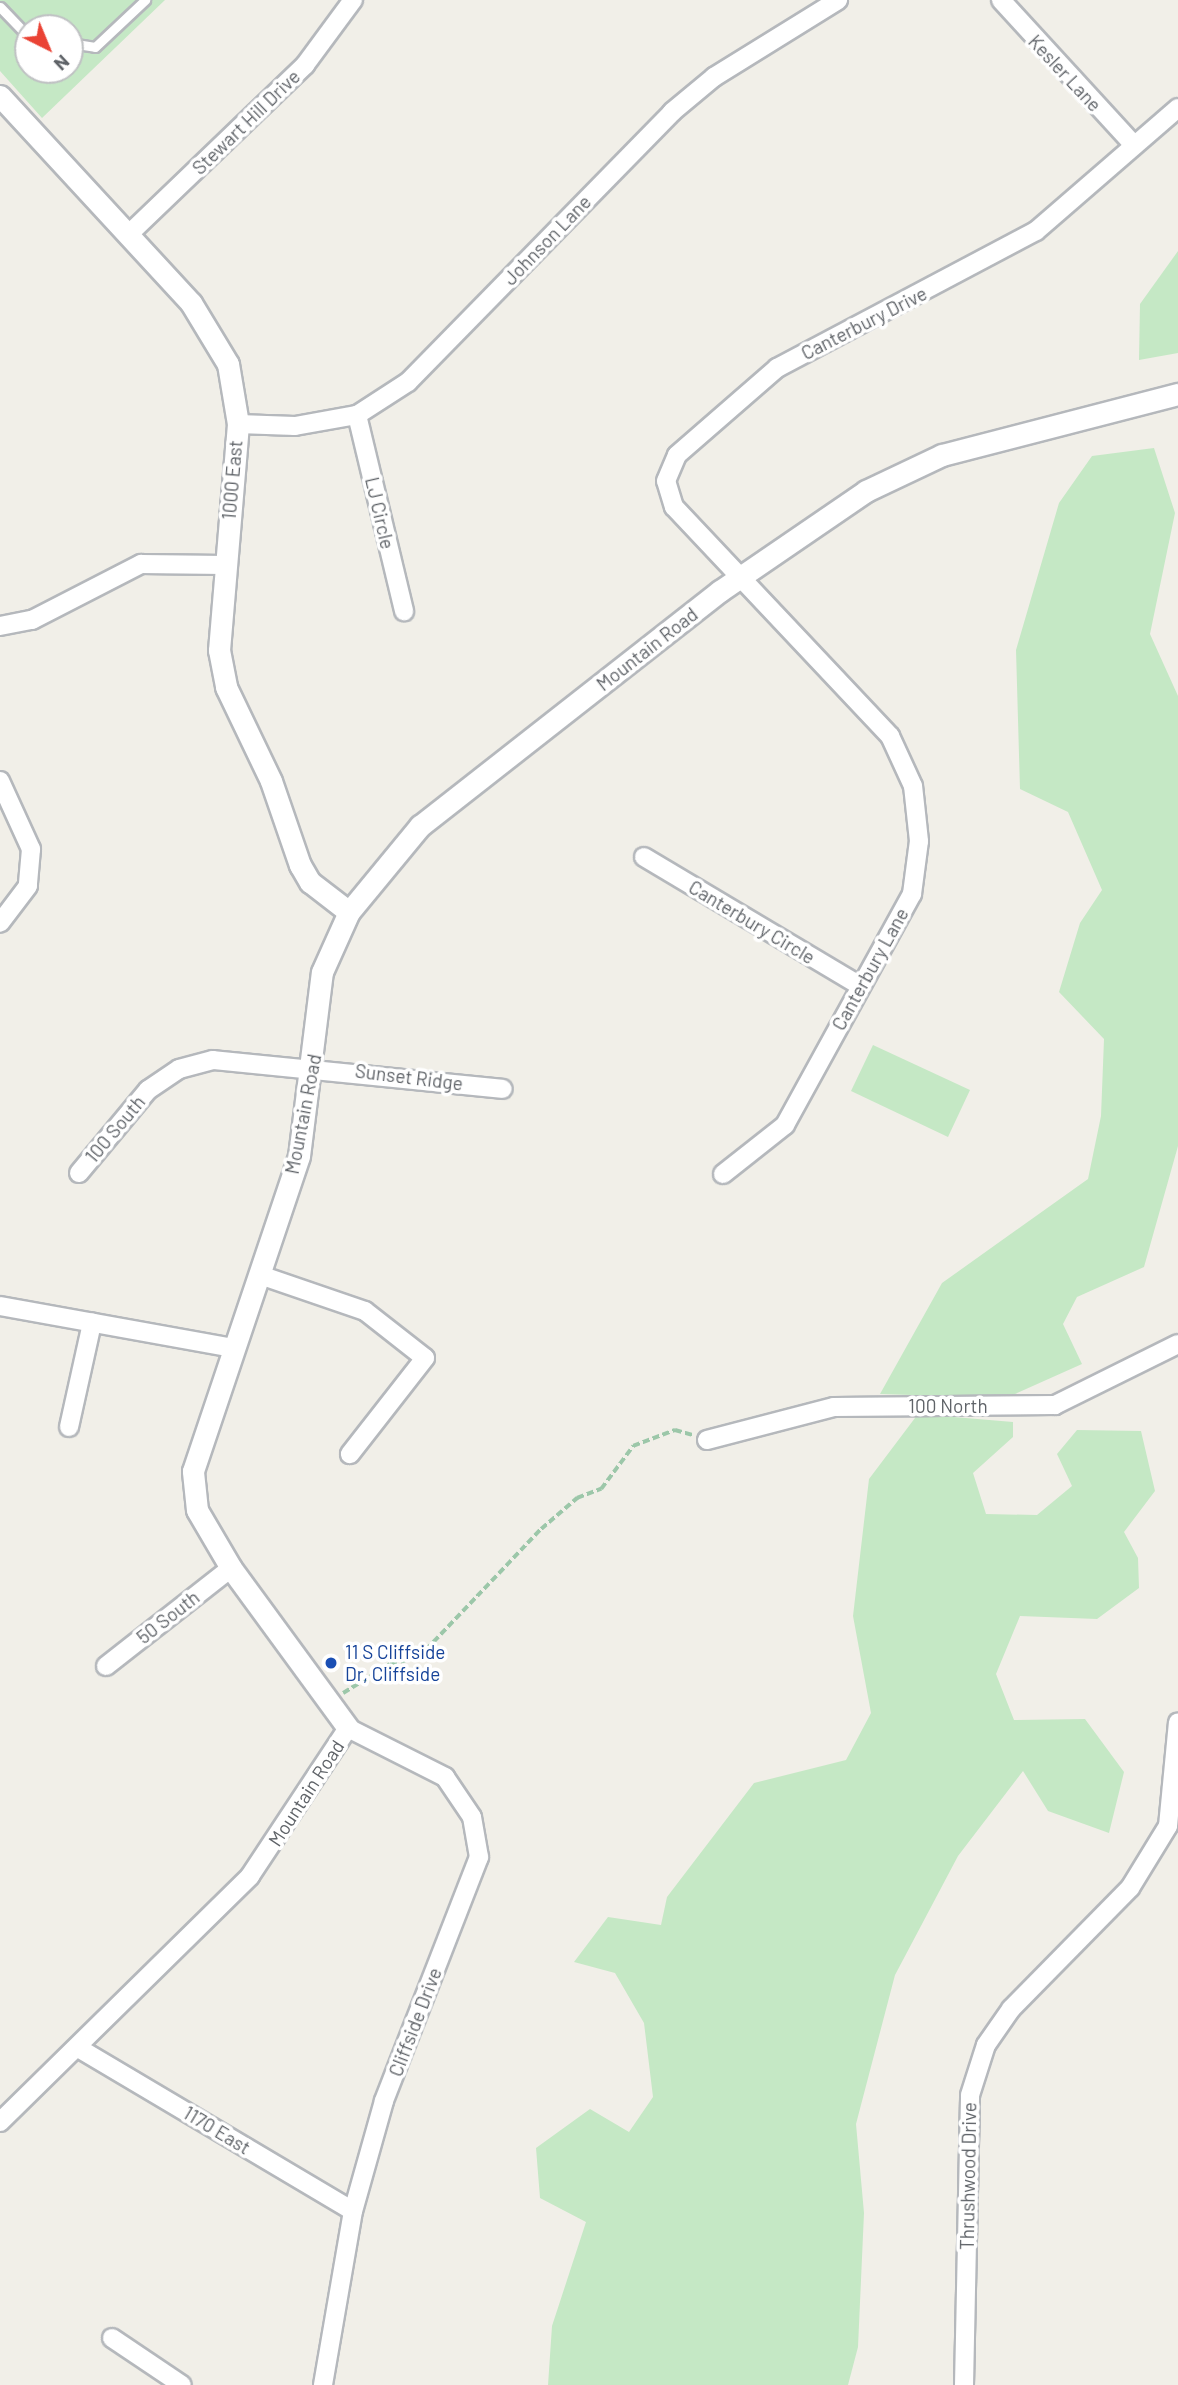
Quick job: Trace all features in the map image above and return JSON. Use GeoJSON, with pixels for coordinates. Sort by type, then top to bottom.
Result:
{"type":"FeatureCollection","features":[{"type":"Feature","properties":{"kind":"street","name":"Stewart Hill Drive"},"geometry":{"type":"LineString","coordinates":[[129,234],[305,65],[353,0]]}},
{"type":"Feature","properties":{"kind":"street","name":"Johnson Lane"},"geometry":{"type":"LineString","coordinates":[[237,424],[295,426],[357,415],[408,382],[672,112],[714,77],[838,0]]}},
{"type":"Feature","properties":{"kind":"street","name":"Kesler Lane"},"geometry":{"type":"LineString","coordinates":[[1001,0],[1132,143]]}},
{"type":"Feature","properties":{"kind":"street","name":"1000 East"},"geometry":{"type":"LineString","coordinates":[[0,96],[129,234],[211,330],[228,363],[237,424],[219,650],[226,687],[271,781],[300,865],[310,882],[348,912]]}},
{"type":"Feature","properties":{"kind":"street","name":"Canterbury Drive"},"geometry":{"type":"LineString","coordinates":[[739,579],[674,507],[666,481],[677,455],[777,368],[1036,231],[1132,143],[1178,108]]}},
{"type":"Feature","properties":{"kind":"street","name":"Mountain Road"},"geometry":{"type":"LineString","coordinates":[[0,2122],[80,2049],[250,1876],[348,1728],[231,1568],[197,1510],[193,1471],[299,1156],[314,1065],[322,972],[348,912],[420,826],[739,579],[866,491],[942,455],[1178,394]]}},
{"type":"Feature","properties":{"kind":"street","name":"LJ Circle"},"geometry":{"type":"LineString","coordinates":[[357,415],[404,611]]}},
{"type":"Feature","properties":{"kind":"street"},"geometry":{"type":"LineString","coordinates":[[0,626],[32,620],[141,564],[225,565]]}},
{"type":"Feature","properties":{"kind":"street","name":"Canterbury Lane"},"geometry":{"type":"LineString","coordinates":[[723,1174],[785,1125],[912,894],[919,841],[913,786],[890,736],[739,579]]}},
{"type":"Feature","properties":{"kind":"street"},"geometry":{"type":"LineString","coordinates":[[0,781],[31,849],[28,886],[0,923]]}},
{"type":"Feature","properties":{"kind":"street","name":"Canterbury Circle"},"geometry":{"type":"LineString","coordinates":[[644,857],[860,986]]}},
{"type":"Feature","properties":{"kind":"street","name":"100 South"},"geometry":{"type":"LineString","coordinates":[[79,1172],[148,1090],[179,1069],[213,1060],[314,1065]]}},
{"type":"Feature","properties":{"kind":"street","name":"Sunset Ridge"},"geometry":{"type":"LineString","coordinates":[[314,1065],[503,1088]]}},
{"type":"Feature","properties":{"kind":"street"},"geometry":{"type":"LineString","coordinates":[[260,1275],[365,1311],[425,1358],[350,1454]]}},
{"type":"Feature","properties":{"kind":"street"},"geometry":{"type":"LineString","coordinates":[[0,1306],[233,1348]]}},
{"type":"Feature","properties":{"kind":"street"},"geometry":{"type":"LineString","coordinates":[[69,1427],[92,1324]]}},
{"type":"Feature","properties":{"kind":"street","name":"100 North"},"geometry":{"type":"LineString","coordinates":[[707,1440],[834,1407],[1055,1405],[1178,1344]]}},
{"type":"Feature","properties":{"kind":"street","name":"50 South"},"geometry":{"type":"LineString","coordinates":[[106,1667],[231,1568]]}},
{"type":"Feature","properties":{"kind":"street","name":"Thrushwood Drive"},"geometry":{"type":"LineString","coordinates":[[964,2385],[970,2095],[986,2045],[1011,2009],[1130,1888],[1173,1828],[1178,1722]]}},
{"type":"Feature","properties":{"kind":"street","name":"Cliffside Drive"},"geometry":{"type":"LineString","coordinates":[[323,2385],[353,2211],[384,2101],[479,1857],[472,1817],[445,1777],[348,1728]]}},
{"type":"Feature","properties":{"kind":"street","name":"1170 East"},"geometry":{"type":"LineString","coordinates":[[80,2049],[353,2211]]}},
{"type":"Feature","properties":{"kind":"street"},"geometry":{"type":"LineString","coordinates":[[112,2338],[182,2385]]}},
{"type":"Feature","properties":{"kind":"lane"},"geometry":{"type":"LineString","coordinates":[[84,45],[95,47],[145,0]]}},
{"type":"Feature","properties":{"kind":"lane"},"geometry":{"type":"LineString","coordinates":[[0,7],[14,22]]}},
{"type":"Feature","properties":{"kind":"path"},"geometry":{"type":"LineString","coordinates":[[329,1703],[390,1664],[419,1657],[541,1529],[577,1498],[601,1489],[633,1446],[676,1430],[707,1440]]}},
{"type":"Feature","properties":{"kind":"green space"},"geometry":{"type":"Polygon","coordinates":[[[0,0],[165,0],[84,78],[84,14],[14,14],[14,84],[77,84],[42,118],[0,71],[0,0]]]}},
{"type":"Feature","properties":{"kind":"green space"},"geometry":{"type":"Polygon","coordinates":[[[1178,251],[1178,353],[1139,360],[1140,304],[1178,251]]]}},
{"type":"Feature","properties":{"kind":"green space"},"geometry":{"type":"Polygon","coordinates":[[[1154,448],[1175,513],[1150,634],[1178,696],[1178,1146],[1144,1267],[1077,1297],[1063,1324],[1082,1364],[1006,1398],[880,1394],[942,1283],[1088,1179],[1101,1116],[1104,1039],[1059,992],[1080,923],[1102,890],[1068,812],[1020,789],[1016,650],[1059,503],[1092,456],[1154,448]]]}},
{"type":"Feature","properties":{"kind":"green space"},"geometry":{"type":"Polygon","coordinates":[[[873,1045],[970,1090],[948,1137],[851,1091],[873,1045]]]}},
{"type":"Feature","properties":{"kind":"green space"},"geometry":{"type":"Polygon","coordinates":[[[918,1414],[1013,1422],[1013,1437],[973,1473],[986,1514],[1037,1515],[1072,1486],[1057,1454],[1077,1430],[1141,1431],[1155,1491],[1124,1532],[1138,1558],[1139,1588],[1097,1619],[1020,1616],[996,1674],[1014,1720],[1085,1719],[1124,1772],[1109,1833],[1048,1811],[1023,1771],[958,1856],[895,1975],[856,2124],[864,2213],[858,2347],[848,2385],[548,2385],[552,2326],[586,2222],[540,2198],[536,2148],[590,2109],[629,2132],[653,2097],[644,2023],[615,1973],[574,1962],[608,1917],[661,1925],[667,1897],[754,1783],[846,1760],[871,1713],[853,1616],[869,1479],[918,1414]]]}},
{"type":"Feature","properties":{"kind":"place","name":"11 S Cliffside Dr, Cliffside"},"geometry":{"type":"Point","coordinates":[331,1663]}}]}
